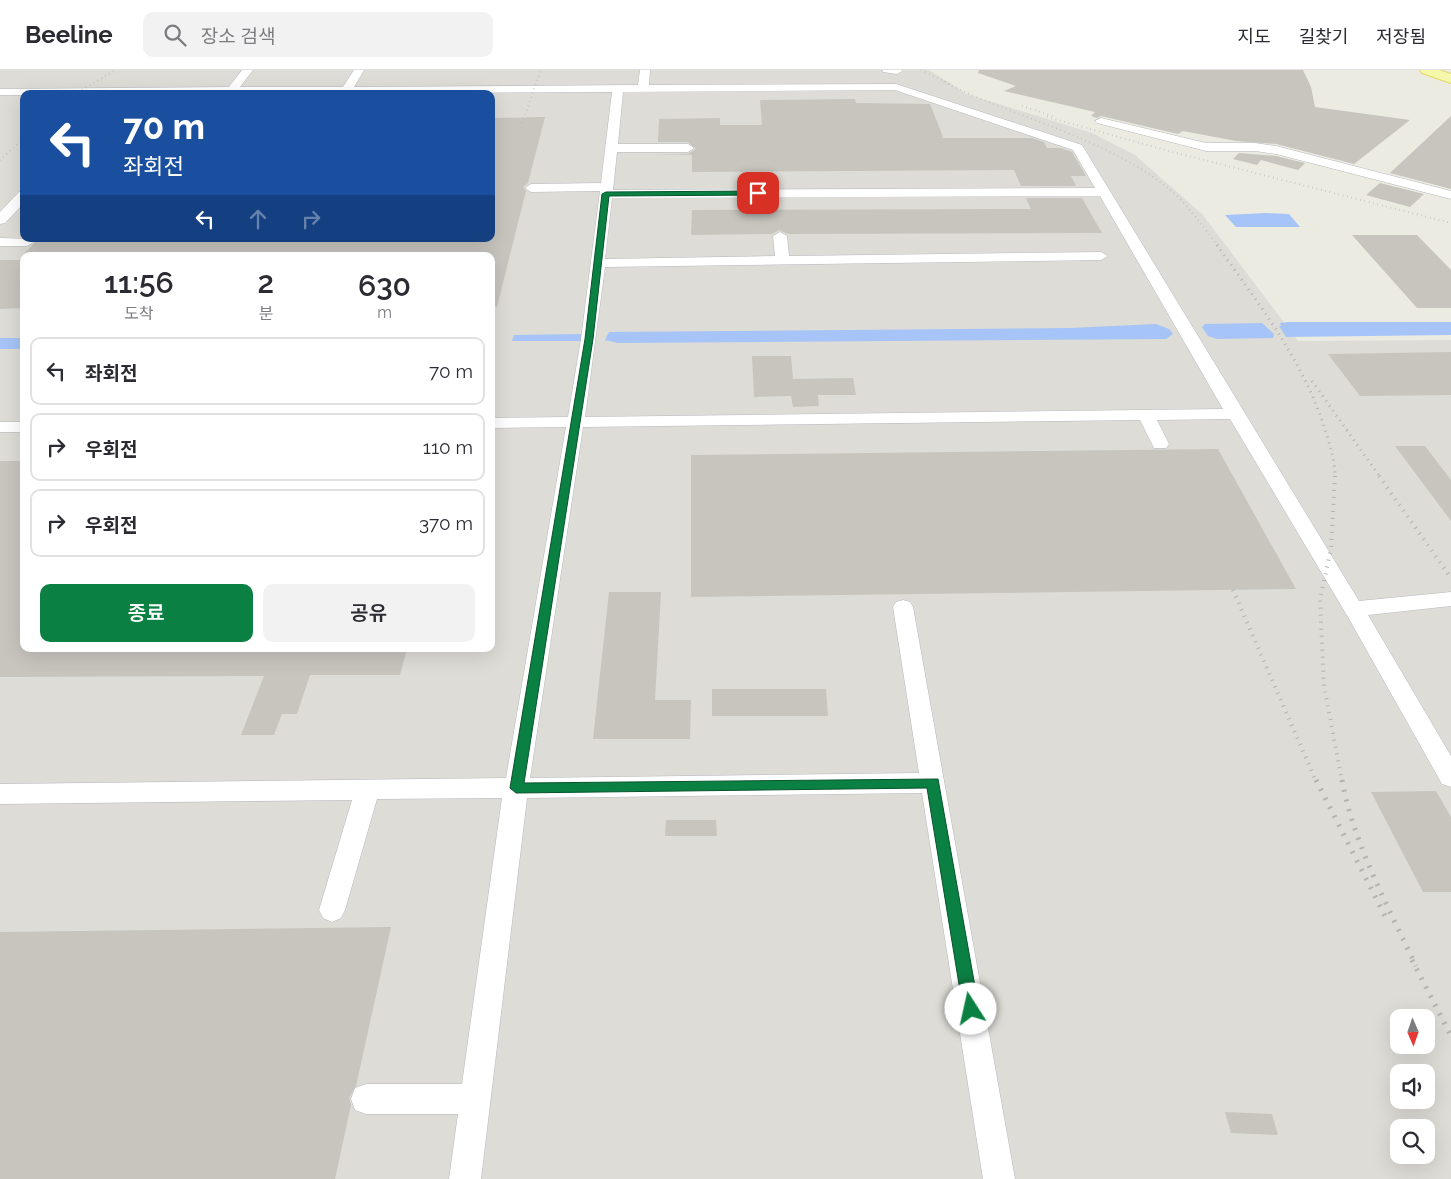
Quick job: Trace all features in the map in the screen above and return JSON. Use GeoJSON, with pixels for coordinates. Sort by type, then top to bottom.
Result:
{"type":"FeatureCollection","features":[{"type":"Feature","properties":{"kind":"main road"},"geometry":{"type":"LineString","coordinates":[[1427,70],[1451,79]]}},
{"type":"Feature","properties":{"kind":"street"},"geometry":{"type":"LineString","coordinates":[[233,90],[248,70]]}},
{"type":"Feature","properties":{"kind":"street"},"geometry":{"type":"LineString","coordinates":[[347,90],[359,70]]}},
{"type":"Feature","properties":{"kind":"street"},"geometry":{"type":"LineString","coordinates":[[643,88],[645,70]]}},
{"type":"Feature","properties":{"kind":"street"},"geometry":{"type":"LineString","coordinates":[[894,70],[896,87]]}},
{"type":"Feature","properties":{"kind":"street"},"geometry":{"type":"LineString","coordinates":[[347,90],[574,84],[618,88],[896,87],[1078,148],[1235,414],[1354,609],[1451,777]]}},
{"type":"Feature","properties":{"kind":"street"},"geometry":{"type":"LineString","coordinates":[[781,87],[787,102]]}},
{"type":"Feature","properties":{"kind":"street"},"geometry":{"type":"LineString","coordinates":[[863,87],[867,101]]}},
{"type":"Feature","properties":{"kind":"street"},"geometry":{"type":"LineString","coordinates":[[465,1179],[516,788],[589,339],[618,88]]}},
{"type":"Feature","properties":{"kind":"street"},"geometry":{"type":"LineString","coordinates":[[0,92],[20,92]]}},
{"type":"Feature","properties":{"kind":"street"},"geometry":{"type":"LineString","coordinates":[[1101,121],[1206,147],[1255,147],[1276,150],[1451,195]]}},
{"type":"Feature","properties":{"kind":"street"},"geometry":{"type":"LineString","coordinates":[[611,148],[688,148]]}},
{"type":"Feature","properties":{"kind":"street"},"geometry":{"type":"LineString","coordinates":[[531,188],[777,193],[1103,192]]}},
{"type":"Feature","properties":{"kind":"street"},"geometry":{"type":"LineString","coordinates":[[923,192],[926,208]]}},
{"type":"Feature","properties":{"kind":"street"},"geometry":{"type":"LineString","coordinates":[[777,193],[778,208]]}},
{"type":"Feature","properties":{"kind":"street"},"geometry":{"type":"LineString","coordinates":[[0,220],[20,199]]}},
{"type":"Feature","properties":{"kind":"street"},"geometry":{"type":"LineString","coordinates":[[780,236],[782,259]]}},
{"type":"Feature","properties":{"kind":"street"},"geometry":{"type":"LineString","coordinates":[[0,242],[27,242]]}},
{"type":"Feature","properties":{"kind":"street"},"geometry":{"type":"LineString","coordinates":[[598,263],[1101,256]]}},
{"type":"Feature","properties":{"kind":"street"},"geometry":{"type":"LineString","coordinates":[[495,424],[1235,414]]}},
{"type":"Feature","properties":{"kind":"street"},"geometry":{"type":"LineString","coordinates":[[1146,415],[1160,444]]}},
{"type":"Feature","properties":{"kind":"street"},"geometry":{"type":"LineString","coordinates":[[0,427],[20,427]]}},
{"type":"Feature","properties":{"kind":"street"},"geometry":{"type":"LineString","coordinates":[[1354,609],[1451,599]]}},
{"type":"Feature","properties":{"kind":"street"},"geometry":{"type":"LineString","coordinates":[[903,607],[999,1179]]}},
{"type":"Feature","properties":{"kind":"street"},"geometry":{"type":"LineString","coordinates":[[0,794],[933,783]]}},
{"type":"Feature","properties":{"kind":"street"},"geometry":{"type":"LineString","coordinates":[[332,910],[367,790]]}},
{"type":"Feature","properties":{"kind":"street"},"geometry":{"type":"LineString","coordinates":[[366,1100],[476,1099]]}},
{"type":"Feature","properties":{"kind":"shaded area"},"geometry":{"type":"Polygon","coordinates":[[[0,70],[929,70],[967,94],[1092,133],[1135,155],[1203,215],[1298,341],[1451,340],[1451,1179],[0,1179],[0,70]]]}},
{"type":"Feature","properties":{"kind":"water"},"geometry":{"type":"Polygon","coordinates":[[[1289,214],[1300,227],[1236,227],[1225,215],[1289,214]]]}},
{"type":"Feature","properties":{"kind":"water"},"geometry":{"type":"Polygon","coordinates":[[[1451,322],[1451,335],[1286,337],[1279,326],[1281,326],[1280,323],[1451,322]]]}},
{"type":"Feature","properties":{"kind":"water"},"geometry":{"type":"Polygon","coordinates":[[[1262,323],[1274,334],[1273,338],[1217,339],[1208,336],[1202,327],[1205,324],[1262,323]]]}},
{"type":"Feature","properties":{"kind":"water"},"geometry":{"type":"Polygon","coordinates":[[[1156,324],[1169,329],[1173,334],[1166,339],[618,343],[605,340],[609,332],[1070,328],[1156,324]]]}},
{"type":"Feature","properties":{"kind":"water"},"geometry":{"type":"Polygon","coordinates":[[[583,334],[582,341],[512,341],[514,335],[583,334]]]}},
{"type":"Feature","properties":{"kind":"water"},"geometry":{"type":"Polygon","coordinates":[[[0,338],[20,338],[20,349],[0,349],[0,338]]]}},
{"type":"Feature","properties":{"kind":"building"},"geometry":{"type":"Polygon","coordinates":[[[979,70],[1303,70],[1311,87],[1315,107],[1410,120],[1354,164],[1276,144],[1236,141],[1183,131],[1178,134],[1101,116],[1097,118],[1091,116],[1095,112],[1004,91],[1016,86],[978,73],[979,70]]]}},
{"type":"Feature","properties":{"kind":"building"},"geometry":{"type":"Polygon","coordinates":[[[855,99],[856,103],[930,104],[943,137],[941,138],[1032,138],[1044,142],[1047,148],[1060,148],[1072,152],[1086,176],[1071,176],[1076,186],[1021,186],[1014,170],[692,172],[692,155],[656,154],[688,154],[696,149],[688,142],[658,142],[659,119],[720,118],[720,125],[762,125],[760,100],[855,99]]]}},
{"type":"Feature","properties":{"kind":"building"},"geometry":{"type":"Polygon","coordinates":[[[1451,116],[1451,189],[1390,173],[1451,116]]]}},
{"type":"Feature","properties":{"kind":"building"},"geometry":{"type":"Polygon","coordinates":[[[545,117],[528,183],[523,187],[526,191],[497,307],[495,307],[495,252],[26,252],[35,242],[495,242],[495,118],[545,117]]]}},
{"type":"Feature","properties":{"kind":"building"},"geometry":{"type":"Polygon","coordinates":[[[1239,153],[1276,156],[1305,163],[1298,170],[1261,160],[1257,165],[1233,159],[1239,153]]]}},
{"type":"Feature","properties":{"kind":"building"},"geometry":{"type":"Polygon","coordinates":[[[1380,183],[1424,194],[1410,207],[1366,195],[1380,183]]]}},
{"type":"Feature","properties":{"kind":"building"},"geometry":{"type":"Polygon","coordinates":[[[1026,198],[1082,198],[1102,233],[788,234],[779,230],[772,234],[691,235],[692,210],[1031,209],[1026,198]]]}},
{"type":"Feature","properties":{"kind":"building"},"geometry":{"type":"Polygon","coordinates":[[[1352,235],[1417,235],[1451,270],[1451,308],[1417,308],[1352,235]]]}},
{"type":"Feature","properties":{"kind":"building"},"geometry":{"type":"Polygon","coordinates":[[[0,260],[20,260],[20,308],[0,309],[0,260]]]}},
{"type":"Feature","properties":{"kind":"building"},"geometry":{"type":"Polygon","coordinates":[[[1451,352],[1451,395],[1360,396],[1328,354],[1451,352]]]}},
{"type":"Feature","properties":{"kind":"building"},"geometry":{"type":"Polygon","coordinates":[[[752,356],[791,356],[793,379],[853,378],[856,395],[818,395],[819,406],[793,407],[791,396],[754,397],[752,356]]]}},
{"type":"Feature","properties":{"kind":"building"},"geometry":{"type":"Polygon","coordinates":[[[1395,446],[1425,446],[1451,480],[1451,521],[1395,446]]]}},
{"type":"Feature","properties":{"kind":"building"},"geometry":{"type":"Polygon","coordinates":[[[1218,449],[1296,589],[691,597],[691,455],[1218,449]]]}},
{"type":"Feature","properties":{"kind":"building"},"geometry":{"type":"Polygon","coordinates":[[[0,461],[20,461],[20,652],[406,652],[400,675],[310,675],[297,714],[282,714],[274,735],[241,735],[264,676],[0,677],[0,461]]]}},
{"type":"Feature","properties":{"kind":"building"},"geometry":{"type":"Polygon","coordinates":[[[609,592],[661,592],[655,700],[691,700],[690,739],[593,739],[609,592]]]}},
{"type":"Feature","properties":{"kind":"building"},"geometry":{"type":"Polygon","coordinates":[[[712,689],[826,689],[828,716],[712,716],[712,689]]]}},
{"type":"Feature","properties":{"kind":"building"},"geometry":{"type":"Polygon","coordinates":[[[1436,791],[1451,817],[1451,892],[1423,892],[1371,792],[1436,791]]]}},
{"type":"Feature","properties":{"kind":"building"},"geometry":{"type":"Polygon","coordinates":[[[666,820],[716,820],[717,836],[665,836],[666,820]]]}},
{"type":"Feature","properties":{"kind":"building"},"geometry":{"type":"Polygon","coordinates":[[[391,927],[356,1086],[349,1098],[351,1105],[335,1179],[0,1179],[0,932],[391,927]]]}},
{"type":"Feature","properties":{"kind":"building"},"geometry":{"type":"Polygon","coordinates":[[[1225,1112],[1272,1114],[1278,1135],[1231,1133],[1225,1112]]]}},
{"type":"Feature","properties":{"kind":"railway"},"geometry":{"type":"LineString","coordinates":[[81,90],[116,70]]}},
{"type":"Feature","properties":{"kind":"railway"},"geometry":{"type":"LineString","coordinates":[[522,123],[541,70]]}},
{"type":"Feature","properties":{"kind":"railway"},"geometry":{"type":"LineString","coordinates":[[921,70],[950,84]]}},
{"type":"Feature","properties":{"kind":"railway"},"geometry":{"type":"LineString","coordinates":[[944,82],[1001,107],[1088,141],[1142,170],[1168,188],[1182,201],[1218,246]]}},
{"type":"Feature","properties":{"kind":"railway"},"geometry":{"type":"LineString","coordinates":[[1022,106],[1055,117]]}},
{"type":"Feature","properties":{"kind":"railway"},"geometry":{"type":"LineString","coordinates":[[1047,117],[1169,151],[1451,223]]}},
{"type":"Feature","properties":{"kind":"railway"},"geometry":{"type":"LineString","coordinates":[[0,160],[20,142]]}},
{"type":"Feature","properties":{"kind":"railway"},"geometry":{"type":"LineString","coordinates":[[1217,245],[1279,335],[1306,382],[1330,444],[1335,477]]}},
{"type":"Feature","properties":{"kind":"railway"},"geometry":{"type":"LineString","coordinates":[[1312,381],[1380,477]]}},
{"type":"Feature","properties":{"kind":"railway"},"geometry":{"type":"LineString","coordinates":[[1379,476],[1451,578]]}},
{"type":"Feature","properties":{"kind":"railway"},"geometry":{"type":"LineString","coordinates":[[1335,477],[1331,549],[1320,599],[1324,686],[1342,781]]}},
{"type":"Feature","properties":{"kind":"railway"},"geometry":{"type":"LineString","coordinates":[[1233,590],[1316,781]]}},
{"type":"Feature","properties":{"kind":"railway"},"geometry":{"type":"LineString","coordinates":[[1316,780],[1385,916]]}},
{"type":"Feature","properties":{"kind":"railway"},"geometry":{"type":"LineString","coordinates":[[1342,780],[1354,827],[1363,851],[1416,966]]}},
{"type":"Feature","properties":{"kind":"railway"},"geometry":{"type":"LineString","coordinates":[[1412,960],[1451,1036]]}},
{"type":"Feature","properties":{"kind":"route"},"geometry":{"type":"LineString","coordinates":[[758,193],[606,194],[589,339],[516,788],[933,783],[971,1009]]}}]}
